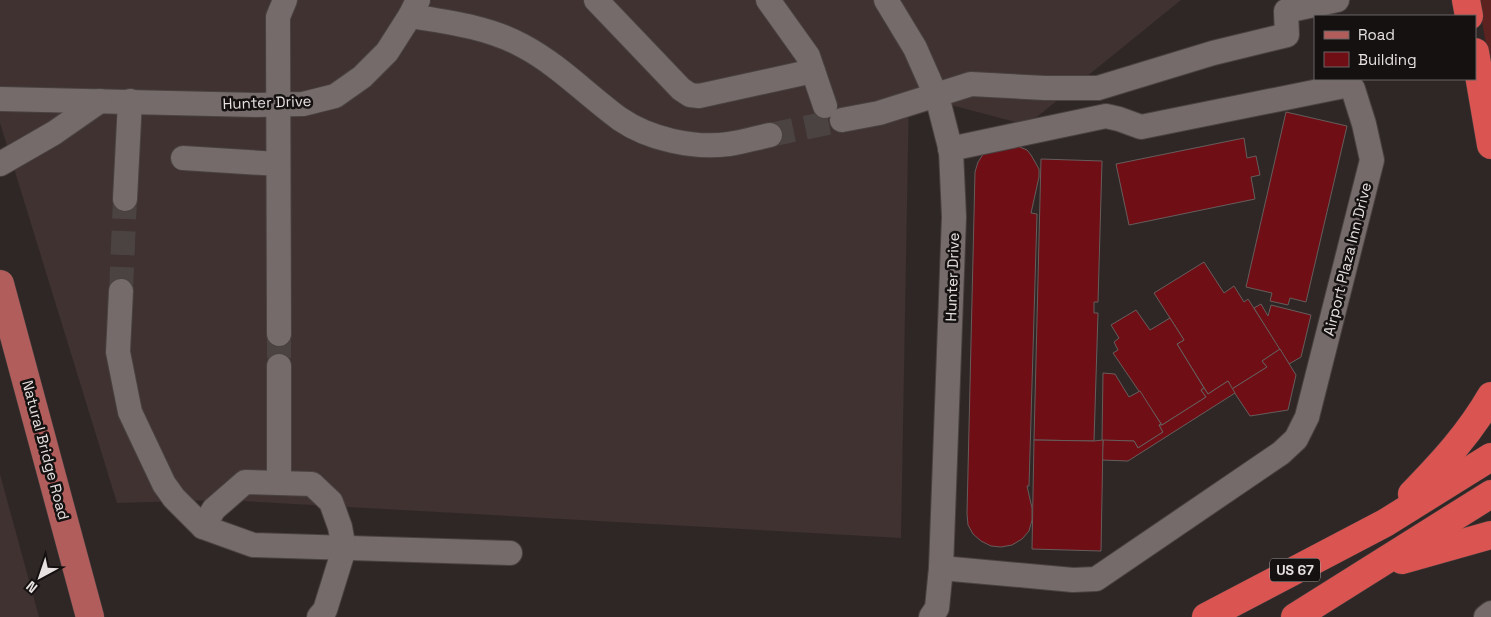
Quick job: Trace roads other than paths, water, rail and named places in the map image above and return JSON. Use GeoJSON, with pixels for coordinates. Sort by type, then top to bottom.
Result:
{"type":"FeatureCollection","features":[{"type":"Feature","properties":{"kind":"highway"},"geometry":{"type":"LineString","coordinates":[[1466,0],[1469,15]]}},
{"type":"Feature","properties":{"kind":"highway"},"geometry":{"type":"LineString","coordinates":[[1476,58],[1491,145]]}},
{"type":"Feature","properties":{"kind":"highway"},"geometry":{"type":"LineString","coordinates":[[1385,523],[1456,448],[1480,417],[1491,396]]}},
{"type":"Feature","properties":{"kind":"highway","name":"US 67"},"geometry":{"type":"LineString","coordinates":[[1206,617],[1385,523],[1491,456]]}},
{"type":"Feature","properties":{"kind":"highway","name":"US 67"},"geometry":{"type":"LineString","coordinates":[[1295,617],[1491,494]]}},
{"type":"Feature","properties":{"kind":"highway"},"geometry":{"type":"LineString","coordinates":[[1374,568],[1491,535]]}},
{"type":"Feature","properties":{"kind":"main road","name":"Natural Bridge Road"},"geometry":{"type":"LineString","coordinates":[[0,284],[90,617]]}},
{"type":"Feature","properties":{"kind":"street"},"geometry":{"type":"LineString","coordinates":[[279,334],[278,17],[285,0]]}},
{"type":"Feature","properties":{"kind":"street"},"geometry":{"type":"LineString","coordinates":[[596,0],[681,89],[690,95],[699,96],[813,72]]}},
{"type":"Feature","properties":{"kind":"street"},"geometry":{"type":"LineString","coordinates":[[768,0],[808,56],[813,72],[834,113],[879,113],[971,84],[1045,88],[1098,88],[1213,53],[1287,35],[1286,11],[1337,0]]}},
{"type":"Feature","properties":{"kind":"street","name":"Hunter Drive"},"geometry":{"type":"LineString","coordinates":[[886,0],[915,48],[936,96],[950,149],[954,217],[941,568],[937,608],[931,617]]}},
{"type":"Feature","properties":{"kind":"street"},"geometry":{"type":"LineString","coordinates":[[414,8],[522,45],[547,60],[621,119],[639,129],[660,137],[707,145],[728,144],[770,135]]}},
{"type":"Feature","properties":{"kind":"street","name":"Hunter Drive"},"geometry":{"type":"LineString","coordinates":[[0,99],[303,104],[335,96],[362,78],[387,52],[414,8]]}},
{"type":"Feature","properties":{"kind":"street","name":"Airport Plaza Inn Drive"},"geometry":{"type":"LineString","coordinates":[[941,568],[1073,580],[1096,579],[1281,453],[1296,439],[1307,417],[1372,160],[1364,124],[1352,89],[1344,86],[1141,128],[1106,116],[950,149]]}},
{"type":"Feature","properties":{"kind":"street"},"geometry":{"type":"LineString","coordinates":[[0,164],[54,133],[100,101]]}},
{"type":"Feature","properties":{"kind":"street"},"geometry":{"type":"LineString","coordinates":[[125,199],[130,101]]}},
{"type":"Feature","properties":{"kind":"street"},"geometry":{"type":"LineString","coordinates":[[183,158],[278,164]]}},
{"type":"Feature","properties":{"kind":"street"},"geometry":{"type":"LineString","coordinates":[[121,291],[118,352],[130,412],[164,484],[174,498],[203,527],[252,545],[510,553]]}},
{"type":"Feature","properties":{"kind":"street"},"geometry":{"type":"LineString","coordinates":[[278,483],[279,366]]}},
{"type":"Feature","properties":{"kind":"street"},"geometry":{"type":"LineString","coordinates":[[203,527],[214,509],[245,482],[312,484],[331,502],[340,527],[344,549],[325,610],[319,617]]}},
{"type":"Feature","properties":{"kind":"street"},"geometry":{"type":"LineString","coordinates":[[1486,617],[1491,613]]}},
{"type":"Feature","properties":{"kind":"tunnel"},"geometry":{"type":"LineString","coordinates":[[770,135],[842,120]]}},
{"type":"Feature","properties":{"kind":"tunnel"},"geometry":{"type":"LineString","coordinates":[[121,291],[125,199]]}},
{"type":"Feature","properties":{"kind":"tunnel"},"geometry":{"type":"LineString","coordinates":[[279,334],[279,366]]}}]}
